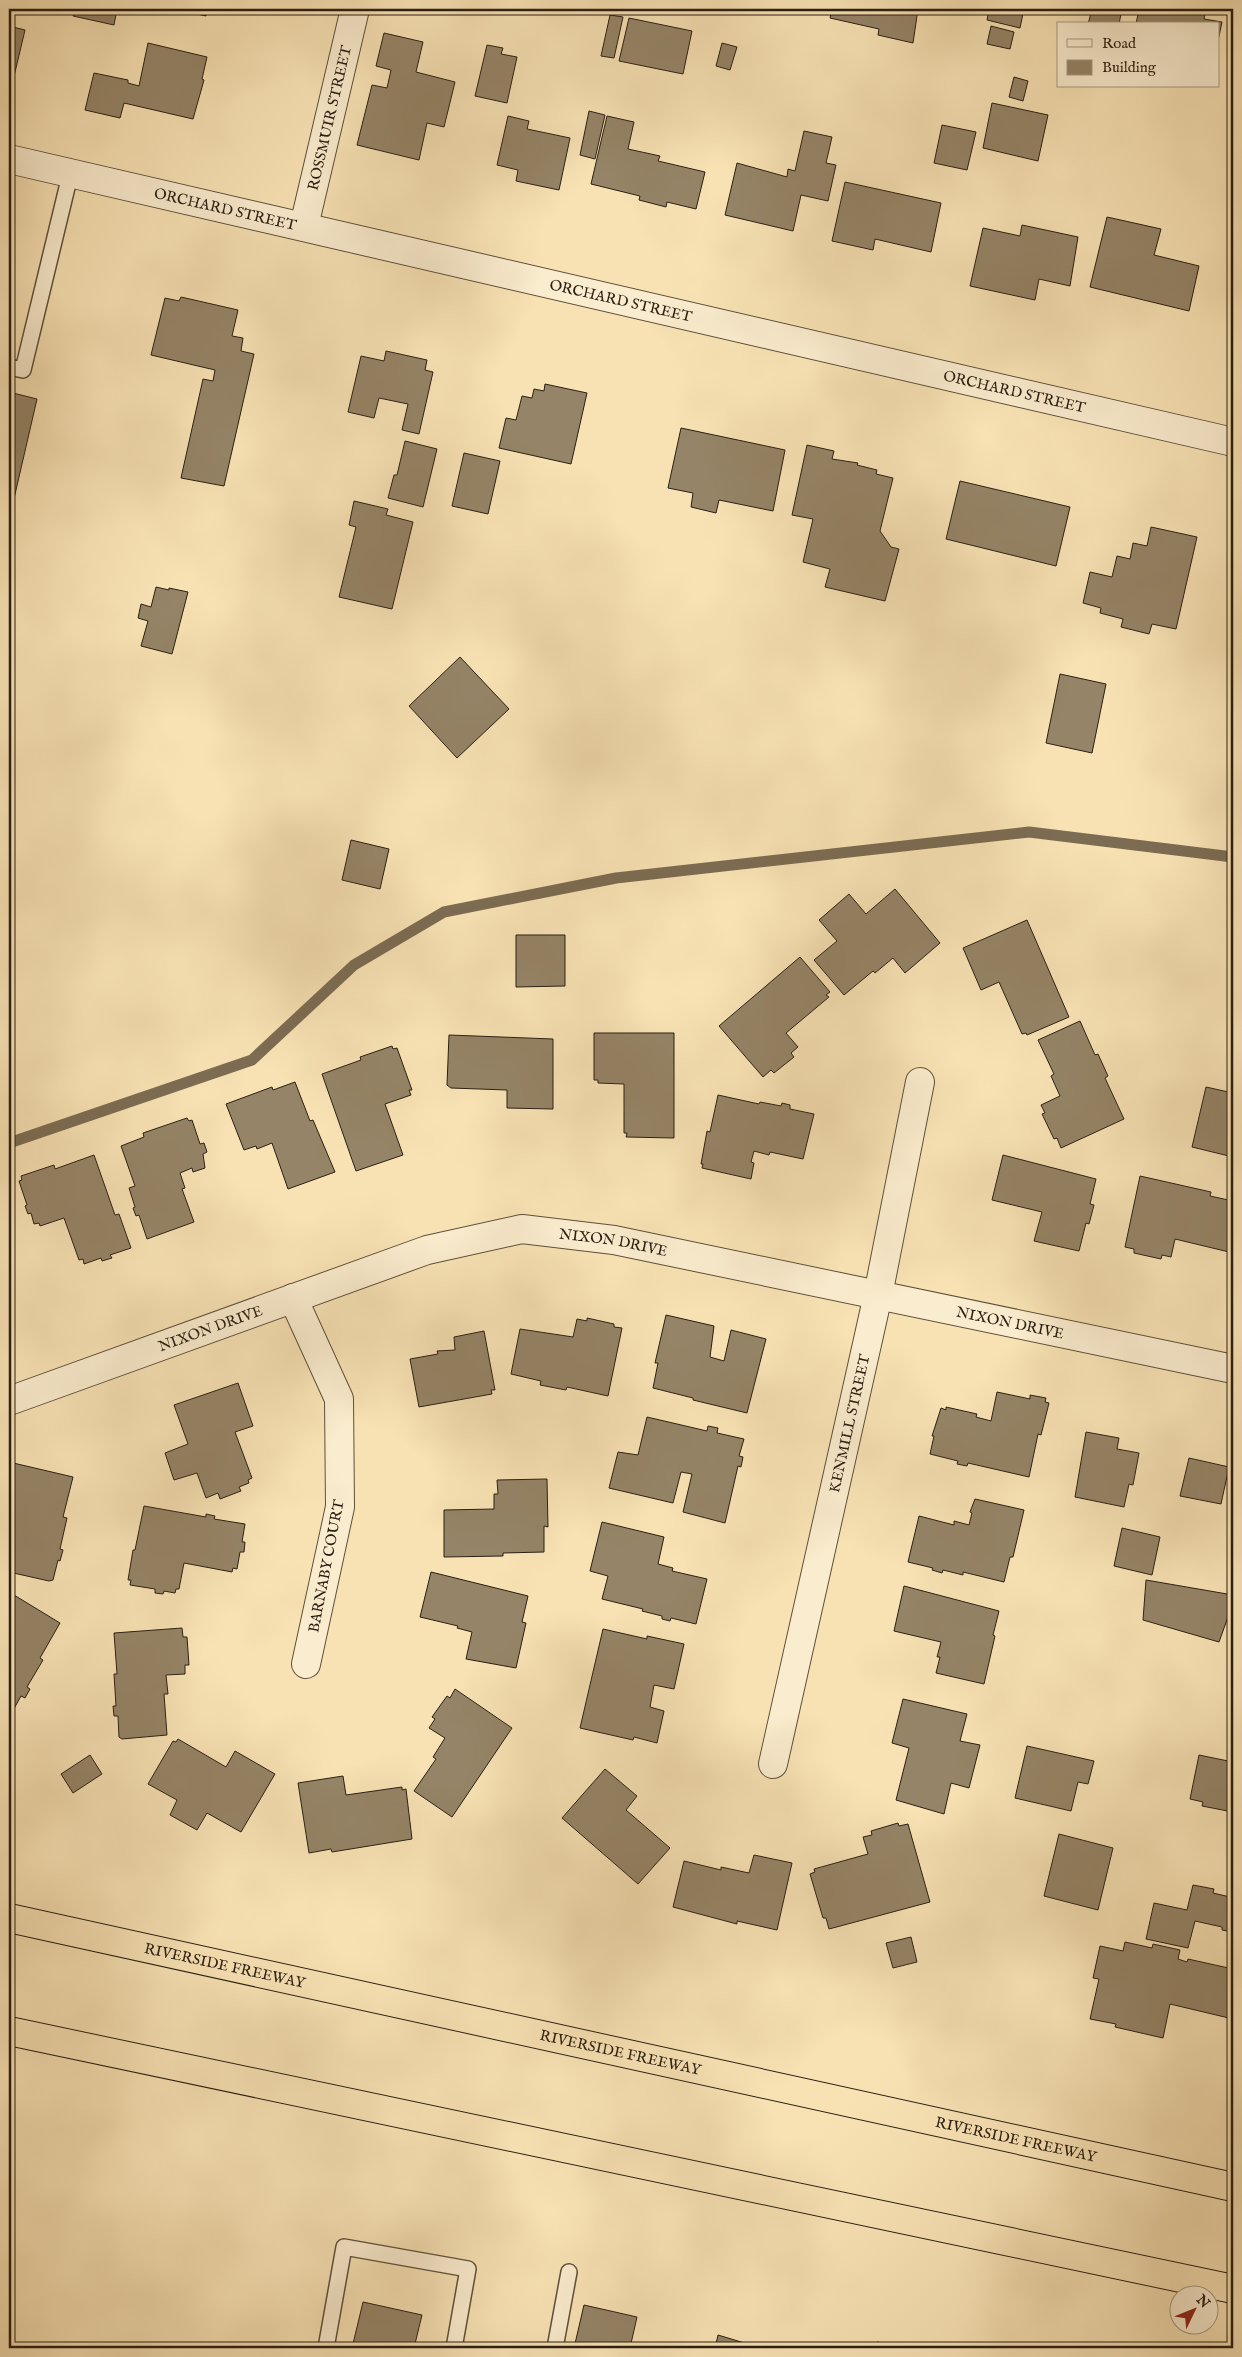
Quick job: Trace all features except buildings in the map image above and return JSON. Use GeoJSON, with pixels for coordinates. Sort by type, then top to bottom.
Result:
{"type":"FeatureCollection","features":[{"type":"Feature","properties":{"kind":"highway","name":"RIVERSIDE FREEWAY"},"geometry":{"type":"LineString","coordinates":[[9,1918],[1233,2187]]}},
{"type":"Feature","properties":{"kind":"highway"},"geometry":{"type":"LineString","coordinates":[[9,2031],[1233,2289]]}},
{"type":"Feature","properties":{"kind":"street","name":"ROSSMUIR STREET"},"geometry":{"type":"LineString","coordinates":[[304,226],[355,9]]}},
{"type":"Feature","properties":{"kind":"street","name":"ORCHARD STREET"},"geometry":{"type":"LineString","coordinates":[[9,159],[71,171],[1233,442]]}},
{"type":"Feature","properties":{"kind":"street","name":"KENMILL STREET"},"geometry":{"type":"LineString","coordinates":[[773,1764],[878,1295],[920,1082]]}},
{"type":"Feature","properties":{"kind":"street","name":"NIXON DRIVE"},"geometry":{"type":"LineString","coordinates":[[9,1400],[427,1250],[522,1229],[614,1240],[1233,1369]]}},
{"type":"Feature","properties":{"kind":"street","name":"BARNABY COURT"},"geometry":{"type":"LineString","coordinates":[[293,1298],[339,1399],[340,1507],[306,1664]]}},
{"type":"Feature","properties":{"kind":"lane"},"geometry":{"type":"LineString","coordinates":[[9,367],[23,370],[71,171]]}},
{"type":"Feature","properties":{"kind":"lane"},"geometry":{"type":"LineString","coordinates":[[326,2348],[344,2247],[468,2269],[454,2348]]}},
{"type":"Feature","properties":{"kind":"lane"},"geometry":{"type":"LineString","coordinates":[[555,2348],[569,2272]]}},
{"type":"Feature","properties":{"kind":"waterway"},"geometry":{"type":"LineString","coordinates":[[9,1143],[252,1060],[354,965],[444,912],[616,878],[1029,832],[1233,857]]}}]}
